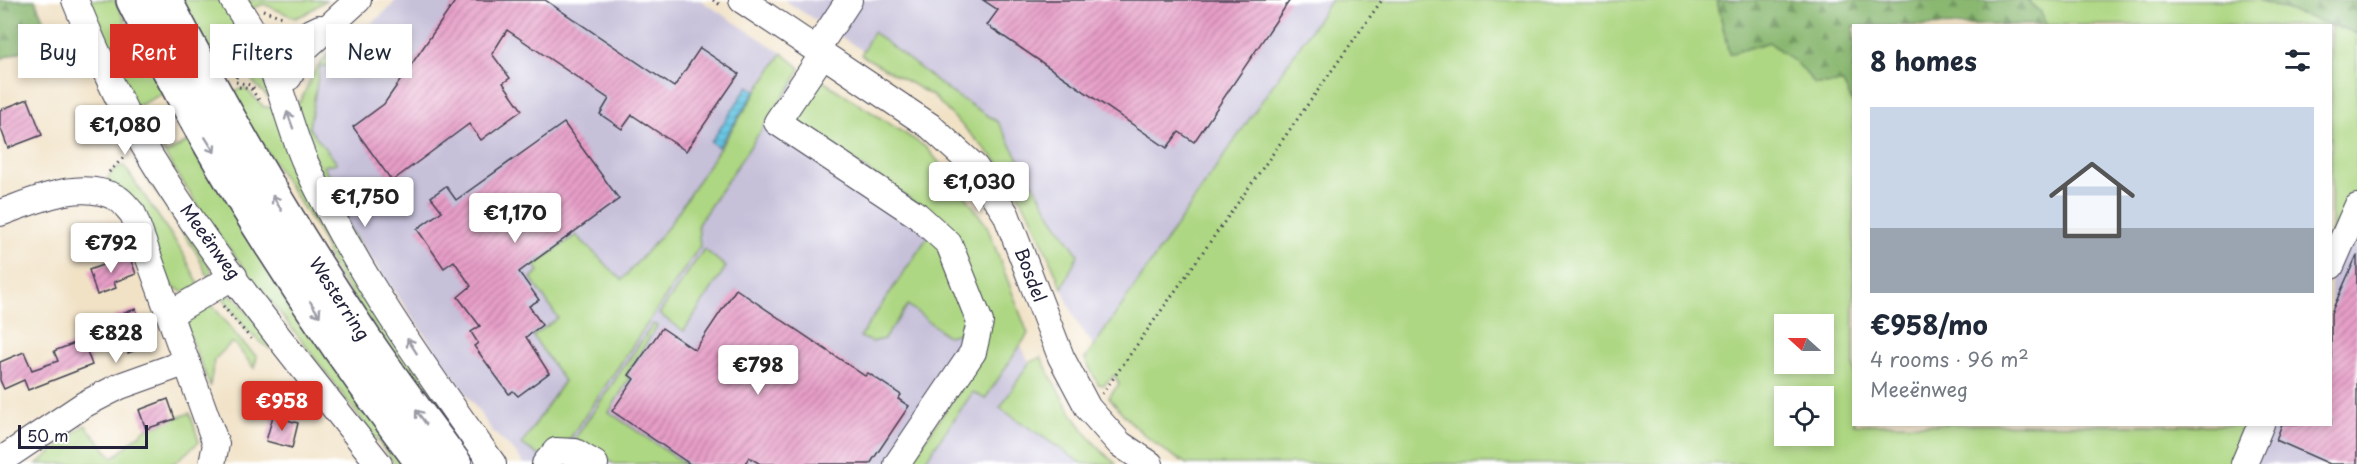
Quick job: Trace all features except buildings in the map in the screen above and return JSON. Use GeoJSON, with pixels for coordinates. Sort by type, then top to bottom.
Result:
{"type":"FeatureCollection","features":[{"type":"Feature","properties":{"kind":"highway","name":"Westerring"},"geometry":{"type":"LineString","coordinates":[[134,0],[200,129],[346,357],[423,464]]}},
{"type":"Feature","properties":{"kind":"highway","name":"Westerring"},"geometry":{"type":"LineString","coordinates":[[165,0],[224,111],[288,221],[362,335],[456,464]]}},
{"type":"Feature","properties":{"kind":"street","name":"Meeënweg"},"geometry":{"type":"LineString","coordinates":[[75,0],[107,77],[143,144],[234,276],[379,464]]}},
{"type":"Feature","properties":{"kind":"street"},"geometry":{"type":"LineString","coordinates":[[233,0],[248,24]]}},
{"type":"Feature","properties":{"kind":"street"},"geometry":{"type":"LineString","coordinates":[[329,24],[358,0]]}},
{"type":"Feature","properties":{"kind":"street","name":"Bosdel"},"geometry":{"type":"LineString","coordinates":[[742,0],[930,126],[975,167],[1006,214],[1061,357],[1088,408],[1120,444],[1150,464]]}},
{"type":"Feature","properties":{"kind":"street"},"geometry":{"type":"LineString","coordinates":[[849,0],[777,122],[917,215],[949,243],[980,322],[973,352],[897,464]]}},
{"type":"Feature","properties":{"kind":"street"},"geometry":{"type":"LineString","coordinates":[[277,82],[289,77],[299,54],[326,27]]}},
{"type":"Feature","properties":{"kind":"street"},"geometry":{"type":"LineString","coordinates":[[275,78],[305,161],[367,277],[438,386],[493,464]]}},
{"type":"Feature","properties":{"kind":"street"},"geometry":{"type":"LineString","coordinates":[[0,213],[75,189],[100,184],[133,214],[216,444],[212,464]]}},
{"type":"Feature","properties":{"kind":"street"},"geometry":{"type":"LineString","coordinates":[[2332,264],[2357,207]]}},
{"type":"Feature","properties":{"kind":"street"},"geometry":{"type":"LineString","coordinates":[[170,314],[234,276]]}},
{"type":"Feature","properties":{"kind":"street"},"geometry":{"type":"LineString","coordinates":[[0,461],[85,404],[120,386],[187,362]]}},
{"type":"Feature","properties":{"kind":"street"},"geometry":{"type":"LineString","coordinates":[[2244,464],[2261,426]]}},
{"type":"Feature","properties":{"kind":"street"},"geometry":{"type":"LineString","coordinates":[[545,464],[556,452],[575,452],[595,464]]}},
{"type":"Feature","properties":{"kind":"path"},"geometry":{"type":"LineString","coordinates":[[1088,408],[1111,386],[1382,0]]}},
{"type":"Feature","properties":{"kind":"path"},"geometry":{"type":"LineString","coordinates":[[262,9],[285,19]]}},
{"type":"Feature","properties":{"kind":"path"},"geometry":{"type":"LineString","coordinates":[[231,90],[239,87],[251,89],[265,105]]}},
{"type":"Feature","properties":{"kind":"path"},"geometry":{"type":"LineString","coordinates":[[157,143],[176,121]]}},
{"type":"Feature","properties":{"kind":"path"},"geometry":{"type":"LineString","coordinates":[[100,184],[132,151]]}},
{"type":"Feature","properties":{"kind":"shaded area"},"geometry":{"type":"Polygon","coordinates":[[[396,0],[700,0],[782,53],[668,227],[622,280],[539,271],[531,278],[558,318],[533,337],[565,381],[522,444],[569,440],[700,246],[698,224],[795,80],[803,127],[946,223],[963,250],[989,322],[909,464],[524,464],[516,453],[493,432],[345,221],[359,197],[344,197],[323,166],[336,163],[309,128],[320,66],[326,66],[326,78],[412,78],[412,24],[370,24],[390,8],[396,0]]]}},
{"type":"Feature","properties":{"kind":"shaded area"},"geometry":{"type":"Polygon","coordinates":[[[784,0],[1331,0],[1094,346],[1076,321],[1031,216],[1008,174],[974,133],[933,96],[784,0]]]}},
{"type":"Feature","properties":{"kind":"shaded area"},"geometry":{"type":"Polygon","coordinates":[[[2357,191],[2357,464],[2233,464],[2251,426],[2332,426],[2332,246],[2357,191]]]}},
{"type":"Feature","properties":{"kind":"shaded area"},"geometry":{"type":"Polygon","coordinates":[[[1021,346],[1030,364],[1100,464],[923,464],[973,391],[985,399],[1021,346]]]}},
{"type":"Feature","properties":{"kind":"green space"},"geometry":{"type":"Polygon","coordinates":[[[0,0],[35,0],[45,24],[18,24],[18,52],[0,59],[0,0]]]}},
{"type":"Feature","properties":{"kind":"green space"},"geometry":{"type":"Polygon","coordinates":[[[85,0],[115,0],[127,24],[110,24],[110,55],[98,24],[96,24],[85,0]]]}},
{"type":"Feature","properties":{"kind":"green space"},"geometry":{"type":"Polygon","coordinates":[[[176,0],[226,0],[236,16],[234,24],[210,24],[210,61],[198,39],[198,24],[189,24],[176,0]]]}},
{"type":"Feature","properties":{"kind":"green space"},"geometry":{"type":"Polygon","coordinates":[[[243,0],[326,0],[295,18],[264,4],[249,9],[243,0]]]}},
{"type":"Feature","properties":{"kind":"green space"},"geometry":{"type":"Polygon","coordinates":[[[1331,0],[1717,0],[1729,54],[1769,42],[1799,65],[1815,84],[1843,83],[1852,101],[1852,426],[2251,426],[2233,464],[1187,464],[1144,435],[1109,397],[1119,384],[1114,375],[1104,385],[1098,384],[1085,359],[1331,0]]]}},
{"type":"Feature","properties":{"kind":"green space"},"geometry":{"type":"Polygon","coordinates":[[[1717,0],[2027,0],[2040,11],[2046,24],[1852,24],[1852,101],[1843,83],[1815,84],[1799,65],[1769,42],[1729,54],[1717,0]]]}},
{"type":"Feature","properties":{"kind":"green space"},"geometry":{"type":"Polygon","coordinates":[[[2027,0],[2259,0],[2328,24],[2046,24],[2040,11],[2027,0]]]}},
{"type":"Feature","properties":{"kind":"green space"},"geometry":{"type":"Polygon","coordinates":[[[2259,0],[2357,0],[2357,34],[2259,0]]]}},
{"type":"Feature","properties":{"kind":"green space"},"geometry":{"type":"Polygon","coordinates":[[[2332,25],[2357,34],[2357,191],[2332,246],[2332,25]]]}},
{"type":"Feature","properties":{"kind":"green space"},"geometry":{"type":"Polygon","coordinates":[[[873,32],[952,93],[998,122],[1053,218],[1078,254],[1062,288],[1031,216],[998,162],[933,96],[861,55],[873,32]]]}},
{"type":"Feature","properties":{"kind":"green space"},"geometry":{"type":"Polygon","coordinates":[[[782,53],[800,68],[795,80],[698,224],[700,246],[569,440],[540,456],[522,444],[564,381],[533,336],[558,318],[531,278],[539,271],[535,265],[576,235],[622,280],[668,227],[782,53]]]}},
{"type":"Feature","properties":{"kind":"green space"},"geometry":{"type":"Polygon","coordinates":[[[326,57],[326,66],[320,66],[309,128],[337,163],[323,166],[344,197],[359,196],[345,221],[329,196],[294,105],[300,102],[311,78],[314,78],[315,70],[326,57]]]}},
{"type":"Feature","properties":{"kind":"green space"},"geometry":{"type":"Polygon","coordinates":[[[120,78],[162,78],[170,90],[134,108],[120,78]]]}},
{"type":"Feature","properties":{"kind":"green space"},"geometry":{"type":"Polygon","coordinates":[[[252,78],[266,78],[275,98],[269,98],[252,78]]]}},
{"type":"Feature","properties":{"kind":"green space"},"geometry":{"type":"Polygon","coordinates":[[[818,78],[926,147],[957,184],[987,226],[1028,334],[985,399],[973,392],[923,464],[909,464],[981,357],[963,250],[946,223],[803,127],[796,112],[818,78]]]}},
{"type":"Feature","properties":{"kind":"green space"},"geometry":{"type":"Polygon","coordinates":[[[246,89],[264,107],[279,107],[487,464],[470,464],[334,269],[318,230],[265,149],[238,114],[243,109],[233,91],[246,89]]]}},
{"type":"Feature","properties":{"kind":"green space"},"geometry":{"type":"Polygon","coordinates":[[[171,131],[164,151],[166,154],[195,137],[409,464],[395,464],[209,223],[159,145],[171,131]]]}},
{"type":"Feature","properties":{"kind":"green space"},"geometry":{"type":"Polygon","coordinates":[[[139,153],[212,270],[209,279],[196,252],[135,160],[135,156],[139,153]]]}},
{"type":"Feature","properties":{"kind":"green space"},"geometry":{"type":"Polygon","coordinates":[[[124,166],[182,251],[200,287],[183,292],[171,286],[107,187],[111,173],[116,168],[124,166]]]}},
{"type":"Feature","properties":{"kind":"green space"},"geometry":{"type":"Polygon","coordinates":[[[929,235],[934,238],[962,299],[965,323],[962,333],[947,336],[908,305],[884,339],[872,342],[860,337],[929,235]]]}},
{"type":"Feature","properties":{"kind":"green space"},"geometry":{"type":"Polygon","coordinates":[[[704,249],[726,267],[684,331],[659,314],[704,249]]]}},
{"type":"Feature","properties":{"kind":"green space"},"geometry":{"type":"Polygon","coordinates":[[[221,295],[235,297],[274,344],[270,349],[248,332],[221,295]]]}},
{"type":"Feature","properties":{"kind":"green space"},"geometry":{"type":"Polygon","coordinates":[[[209,301],[257,357],[254,368],[235,344],[231,343],[214,360],[210,386],[186,327],[190,316],[209,301]]]}},
{"type":"Feature","properties":{"kind":"green space"},"geometry":{"type":"Polygon","coordinates":[[[653,324],[657,326],[626,375],[629,379],[609,412],[685,464],[614,464],[583,443],[574,440],[653,324]]]}},
{"type":"Feature","properties":{"kind":"green space"},"geometry":{"type":"Polygon","coordinates":[[[1041,357],[1072,415],[1092,440],[1116,464],[1083,464],[1000,408],[1029,363],[1041,357]]]}},
{"type":"Feature","properties":{"kind":"green space"},"geometry":{"type":"Polygon","coordinates":[[[190,413],[199,442],[173,464],[37,464],[85,425],[113,458],[146,429],[190,413]]]}},
{"type":"Feature","properties":{"kind":"water"},"geometry":{"type":"Polygon","coordinates":[[[748,86],[756,91],[718,147],[711,142],[748,86]]]}}]}
